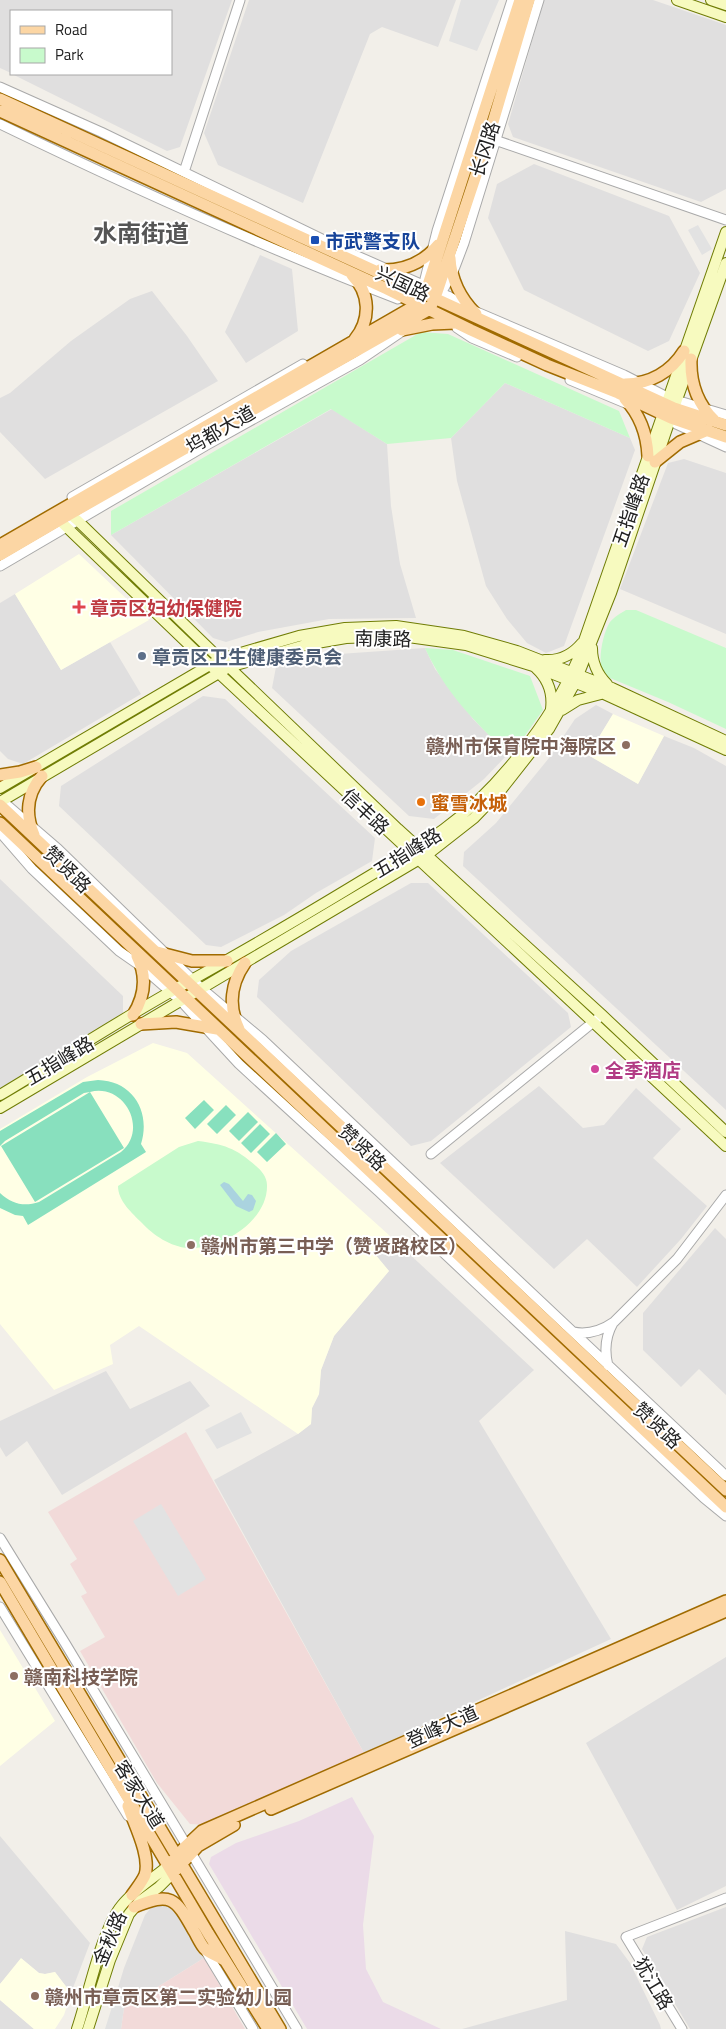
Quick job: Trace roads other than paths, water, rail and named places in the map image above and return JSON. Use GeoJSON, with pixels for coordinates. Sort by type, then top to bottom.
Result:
{"type":"FeatureCollection","features":[{"type":"Feature","properties":{"kind":"main road","name":"长冈路"},"geometry":{"type":"LineString","coordinates":[[431,293],[442,239],[520,0]]}},
{"type":"Feature","properties":{"kind":"main road","name":"长冈路"},"geometry":{"type":"LineString","coordinates":[[431,293],[450,251],[488,139],[529,0]]}},
{"type":"Feature","properties":{"kind":"main road"},"geometry":{"type":"LineString","coordinates":[[677,0],[726,17]]}},
{"type":"Feature","properties":{"kind":"main road"},"geometry":{"type":"LineString","coordinates":[[712,0],[726,5]]}},
{"type":"Feature","properties":{"kind":"main road","name":"兴国路"},"geometry":{"type":"LineString","coordinates":[[0,99],[373,269],[431,293],[621,388],[669,410],[716,426],[726,437]]}},
{"type":"Feature","properties":{"kind":"main road","name":"兴国路"},"geometry":{"type":"LineString","coordinates":[[0,111],[347,270],[422,308],[547,364],[621,388]]}},
{"type":"Feature","properties":{"kind":"main road","name":"五指峰路"},"geometry":{"type":"LineString","coordinates":[[0,1108],[182,999],[194,985],[227,961],[409,852],[467,811],[496,781],[554,712],[574,677],[589,640],[612,593],[652,459],[688,355],[726,232]]}},
{"type":"Feature","properties":{"kind":"main road"},"geometry":{"type":"LineString","coordinates":[[373,269],[392,270],[413,265],[431,253],[442,239]]}},
{"type":"Feature","properties":{"kind":"main road"},"geometry":{"type":"LineString","coordinates":[[450,251],[451,268],[459,291],[472,310],[488,323]]}},
{"type":"Feature","properties":{"kind":"main road","name":"五指峰路"},"geometry":{"type":"LineString","coordinates":[[688,355],[726,263]]}},
{"type":"Feature","properties":{"kind":"main road"},"geometry":{"type":"LineString","coordinates":[[347,270],[360,285],[365,296],[367,309],[365,322],[360,332],[350,344]]}},
{"type":"Feature","properties":{"kind":"main road"},"geometry":{"type":"LineString","coordinates":[[422,308],[431,293]]}},
{"type":"Feature","properties":{"kind":"main road","name":"坞都大道"},"geometry":{"type":"LineString","coordinates":[[0,556],[350,344],[422,308]]}},
{"type":"Feature","properties":{"kind":"main road","name":"坞都大道"},"geometry":{"type":"LineString","coordinates":[[0,545],[65,517],[366,346],[422,308]]}},
{"type":"Feature","properties":{"kind":"main road"},"geometry":{"type":"LineString","coordinates":[[366,346],[406,329],[432,324],[455,323],[471,330]]}},
{"type":"Feature","properties":{"kind":"main road"},"geometry":{"type":"LineString","coordinates":[[688,355],[694,389],[716,426],[696,434],[652,459],[639,418],[621,388],[652,379],[688,355]]}},
{"type":"Feature","properties":{"kind":"main road","name":"信丰路"},"geometry":{"type":"LineString","coordinates":[[65,517],[220,660],[229,666],[398,829],[428,854],[602,1014],[726,1132]]}},
{"type":"Feature","properties":{"kind":"main road","name":"信丰路"},"geometry":{"type":"LineString","coordinates":[[65,517],[210,665],[726,1146]]}},
{"type":"Feature","properties":{"kind":"main road","name":"南康路"},"geometry":{"type":"LineString","coordinates":[[0,802],[39,771],[210,665],[220,660],[300,636],[345,628],[396,626],[464,636],[517,650],[537,663]]}},
{"type":"Feature","properties":{"kind":"main road","name":"南康路"},"geometry":{"type":"LineString","coordinates":[[0,788],[39,771],[229,666],[305,645],[346,638],[401,636],[466,645],[537,663],[726,741]]}},
{"type":"Feature","properties":{"kind":"main road"},"geometry":{"type":"LineString","coordinates":[[589,640],[594,665],[608,691],[578,700],[554,712],[549,685],[537,663],[558,660],[568,656],[589,640]]}},
{"type":"Feature","properties":{"kind":"main road","name":"南康路"},"geometry":{"type":"LineString","coordinates":[[608,691],[726,750]]}},
{"type":"Feature","properties":{"kind":"main road","name":"五指峰路"},"geometry":{"type":"LineString","coordinates":[[0,1096],[173,990],[194,985],[245,962],[428,854],[455,834],[488,804],[525,761],[549,729],[554,712]]}},
{"type":"Feature","properties":{"kind":"main road"},"geometry":{"type":"LineString","coordinates":[[0,775],[39,771],[30,796],[28,808],[30,824],[38,840]]}},
{"type":"Feature","properties":{"kind":"main road","name":"赞贤路"},"geometry":{"type":"LineString","coordinates":[[0,802],[152,950],[194,985],[241,1033],[726,1490]]}},
{"type":"Feature","properties":{"kind":"main road","name":"赞贤路"},"geometry":{"type":"LineString","coordinates":[[0,823],[132,948],[182,999],[218,1029],[725,1507]]}},
{"type":"Feature","properties":{"kind":"main road"},"geometry":{"type":"LineString","coordinates":[[2,834],[24,845]]}},
{"type":"Feature","properties":{"kind":"main road"},"geometry":{"type":"LineString","coordinates":[[132,948],[142,967],[144,989],[133,1015]]}},
{"type":"Feature","properties":{"kind":"main road"},"geometry":{"type":"LineString","coordinates":[[152,950],[194,961],[227,961]]}},
{"type":"Feature","properties":{"kind":"main road"},"geometry":{"type":"LineString","coordinates":[[241,1033],[234,1015],[232,1001],[233,987],[245,962]]}},
{"type":"Feature","properties":{"kind":"main road"},"geometry":{"type":"LineString","coordinates":[[142,1024],[176,1022],[218,1029]]}},
{"type":"Feature","properties":{"kind":"main road","name":"客家大道"},"geometry":{"type":"LineString","coordinates":[[0,1560],[280,2029]]}},
{"type":"Feature","properties":{"kind":"main road","name":"客家大道"},"geometry":{"type":"LineString","coordinates":[[0,1582],[268,2029]]}},
{"type":"Feature","properties":{"kind":"main road","name":"登峰大道"},"geometry":{"type":"LineString","coordinates":[[171,1869],[202,1831],[697,1612],[726,1601]]}},
{"type":"Feature","properties":{"kind":"main road","name":"登峰大道"},"geometry":{"type":"LineString","coordinates":[[188,1849],[198,1846],[226,1828],[393,1758],[726,1611]]}},
{"type":"Feature","properties":{"kind":"main road"},"geometry":{"type":"LineString","coordinates":[[123,1790],[143,1848],[146,1866],[142,1880],[132,1895]]}},
{"type":"Feature","properties":{"kind":"main road","name":"金秋路"},"geometry":{"type":"LineString","coordinates":[[77,2029],[110,1926],[122,1904],[132,1895],[171,1869]]}},
{"type":"Feature","properties":{"kind":"main road","name":"金秋路"},"geometry":{"type":"LineString","coordinates":[[88,2029],[110,1960],[126,1920],[134,1907],[171,1869]]}},
{"type":"Feature","properties":{"kind":"main road"},"geometry":{"type":"LineString","coordinates":[[134,1907],[155,1899],[166,1899],[176,1904],[204,1948],[227,1962]]}},
{"type":"Feature","properties":{"kind":"street"},"geometry":{"type":"LineString","coordinates":[[184,172],[240,0]]}},
{"type":"Feature","properties":{"kind":"street"},"geometry":{"type":"LineString","coordinates":[[431,293],[431,253],[512,0]]}},
{"type":"Feature","properties":{"kind":"street"},"geometry":{"type":"LineString","coordinates":[[431,293],[453,272],[464,244],[539,0]]}},
{"type":"Feature","properties":{"kind":"street"},"geometry":{"type":"LineString","coordinates":[[0,87],[101,132],[392,270],[431,293],[639,383],[696,434],[726,447]]}},
{"type":"Feature","properties":{"kind":"street"},"geometry":{"type":"LineString","coordinates":[[0,124],[74,160],[360,285],[422,308],[450,323],[472,338],[630,405],[669,410],[704,408],[726,415]]}},
{"type":"Feature","properties":{"kind":"street"},"geometry":{"type":"LineString","coordinates":[[495,140],[726,220]]}},
{"type":"Feature","properties":{"kind":"street"},"geometry":{"type":"LineString","coordinates":[[0,566],[65,517],[336,374],[406,329],[422,308]]}},
{"type":"Feature","properties":{"kind":"street"},"geometry":{"type":"LineString","coordinates":[[0,540],[190,428],[360,332],[422,308]]}},
{"type":"Feature","properties":{"kind":"street"},"geometry":{"type":"LineString","coordinates":[[0,802],[30,824],[170,956],[194,985],[263,1040],[726,1476]]}},
{"type":"Feature","properties":{"kind":"street"},"geometry":{"type":"LineString","coordinates":[[2,834],[32,869],[119,951],[173,990]]}},
{"type":"Feature","properties":{"kind":"street"},"geometry":{"type":"LineString","coordinates":[[182,999],[239,1064],[378,1191],[704,1498],[726,1516]]}},
{"type":"Feature","properties":{"kind":"street"},"geometry":{"type":"LineString","coordinates":[[431,1154],[602,1014]]}},
{"type":"Feature","properties":{"kind":"street"},"geometry":{"type":"LineString","coordinates":[[572,1332],[591,1333],[602,1330],[614,1322],[677,1259],[726,1195]]}},
{"type":"Feature","properties":{"kind":"street"},"geometry":{"type":"LineString","coordinates":[[608,1366],[607,1333],[614,1322]]}},
{"type":"Feature","properties":{"kind":"street"},"geometry":{"type":"LineString","coordinates":[[0,1538],[297,2029]]}},
{"type":"Feature","properties":{"kind":"street"},"geometry":{"type":"LineString","coordinates":[[0,1607],[135,1827]]}},
{"type":"Feature","properties":{"kind":"street","name":"犹江路"},"geometry":{"type":"LineString","coordinates":[[682,2029],[626,1937],[726,1898]]}},
{"type":"Feature","properties":{"kind":"street"},"geometry":{"type":"LineString","coordinates":[[204,1948],[253,2029]]}},
{"type":"Feature","properties":{"kind":"water"},"geometry":{"type":"Polygon","coordinates":[[[224,1182],[229,1184],[243,1201],[248,1194],[252,1195],[256,1201],[253,1210],[249,1212],[236,1206],[220,1185],[224,1182]]]}},
{"type":"Feature","properties":{"kind":"place","name":"市武警支队"},"geometry":{"type":"Point","coordinates":[315,240]}},
{"type":"Feature","properties":{"kind":"place","name":"章贡区妇幼保健院"},"geometry":{"type":"Point","coordinates":[79,607]}},
{"type":"Feature","properties":{"kind":"place","name":"章贡区卫生健康委员会"},"geometry":{"type":"Point","coordinates":[142,656]}},
{"type":"Feature","properties":{"kind":"place","name":"赣州市保育院中海院区"},"geometry":{"type":"Point","coordinates":[626,745]}},
{"type":"Feature","properties":{"kind":"place","name":"蜜雪冰城"},"geometry":{"type":"Point","coordinates":[421,802]}},
{"type":"Feature","properties":{"kind":"place","name":"全季酒店"},"geometry":{"type":"Point","coordinates":[595,1069]}},
{"type":"Feature","properties":{"kind":"place","name":"赣州市第三中学（赞贤路校区）"},"geometry":{"type":"Point","coordinates":[191,1245]}},
{"type":"Feature","properties":{"kind":"place","name":"赣南科技学院"},"geometry":{"type":"Point","coordinates":[14,1676]}},
{"type":"Feature","properties":{"kind":"place","name":"赣州市章贡区第二实验幼儿园"},"geometry":{"type":"Point","coordinates":[35,1996]}},
{"type":"Feature","properties":{"kind":"district","name":"水南街道"},"geometry":{"type":"Point","coordinates":[141,233]}}]}
